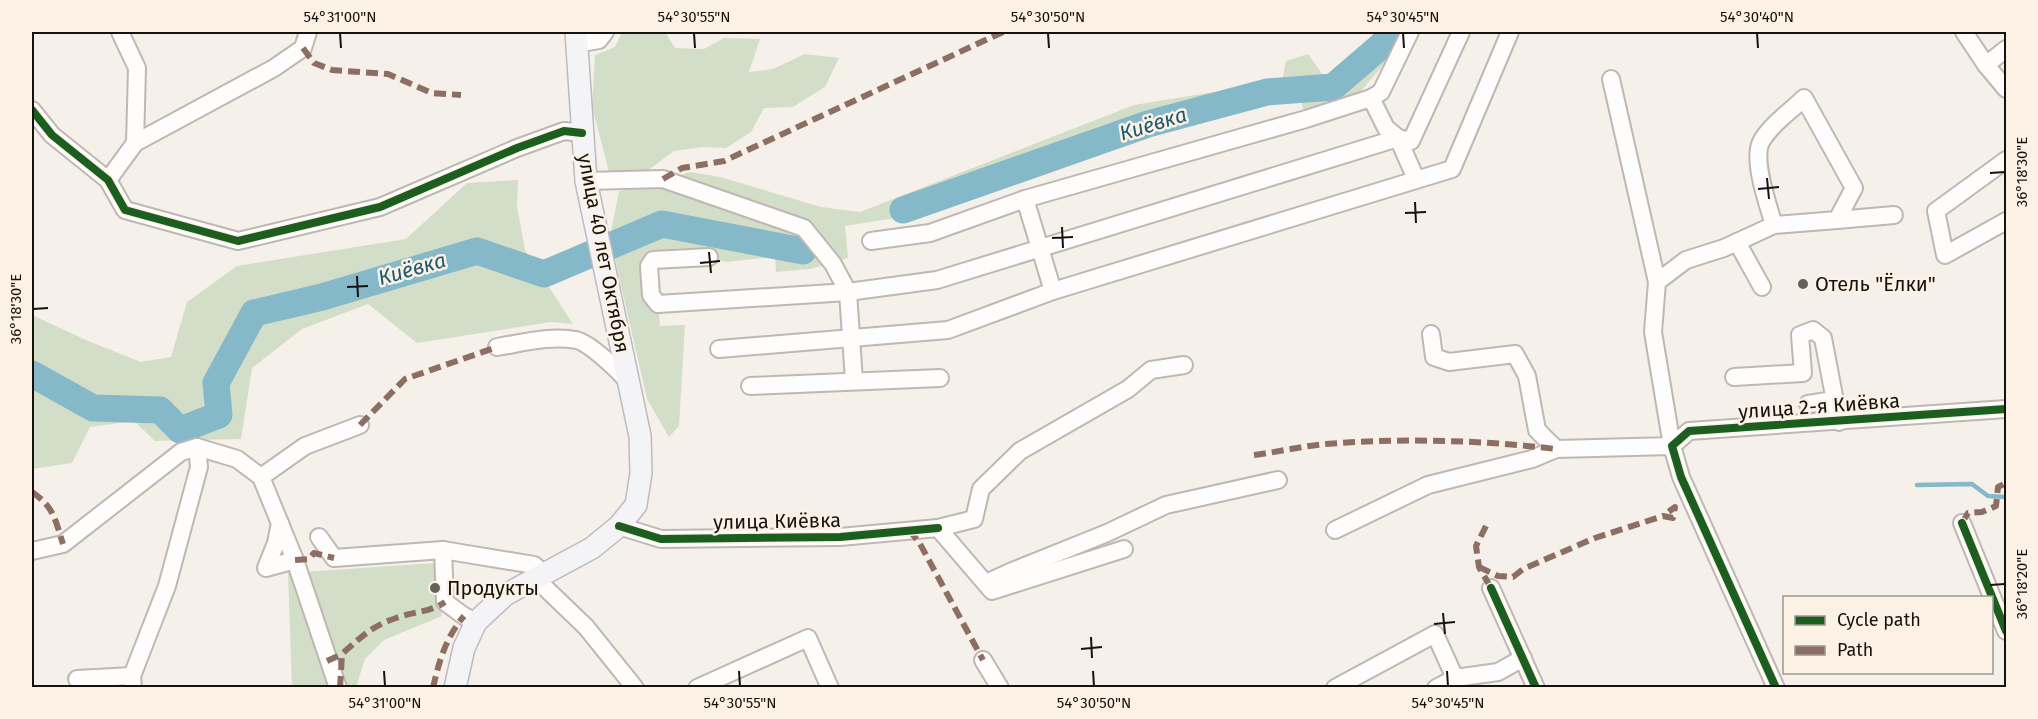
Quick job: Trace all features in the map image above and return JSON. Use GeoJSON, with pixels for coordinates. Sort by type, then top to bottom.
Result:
{"type":"FeatureCollection","features":[{"type":"Feature","properties":{"kind":"main road","name":"улица 40 лет Октября"},"geometry":{"type":"LineString","coordinates":[[576,38],[587,189],[640,436],[641,473],[636,505],[619,526]]}},
{"type":"Feature","properties":{"kind":"main road"},"geometry":{"type":"LineString","coordinates":[[455,687],[464,648],[476,622],[505,595],[592,548],[619,526]]}},
{"type":"Feature","properties":{"kind":"street"},"geometry":{"type":"LineString","coordinates":[[120,32],[138,68],[135,142]]}},
{"type":"Feature","properties":{"kind":"street"},"geometry":{"type":"LineString","coordinates":[[108,180],[135,142],[274,68],[303,48],[309,32]]}},
{"type":"Feature","properties":{"kind":"street"},"geometry":{"type":"LineString","coordinates":[[576,38],[599,40],[605,32]]}},
{"type":"Feature","properties":{"kind":"street"},"geometry":{"type":"LineString","coordinates":[[872,241],[930,233],[1024,199],[1295,122],[1371,98],[1381,92],[1410,32]]}},
{"type":"Feature","properties":{"kind":"street"},"geometry":{"type":"LineString","coordinates":[[709,257],[653,260],[649,266],[651,296],[658,304],[848,292],[937,280],[1398,138],[1411,141],[1461,32]]}},
{"type":"Feature","properties":{"kind":"street"},"geometry":{"type":"LineString","coordinates":[[718,349],[948,330],[1053,291],[1452,169],[1510,32]]}},
{"type":"Feature","properties":{"kind":"street"},"geometry":{"type":"LineString","coordinates":[[1964,32],[1986,65],[2007,89]]}},
{"type":"Feature","properties":{"kind":"street"},"geometry":{"type":"LineString","coordinates":[[1986,65],[2007,49]]}},
{"type":"Feature","properties":{"kind":"street"},"geometry":{"type":"LineString","coordinates":[[1611,79],[1657,282],[1653,333],[1672,447],[1681,477],[1776,687]]}},
{"type":"Feature","properties":{"kind":"street"},"geometry":{"type":"LineString","coordinates":[[1371,98],[1386,128],[1398,138],[1416,179]]}},
{"type":"Feature","properties":{"kind":"street"},"geometry":{"type":"LineString","coordinates":[[1773,225],[1759,168],[1761,143],[1775,125],[1804,98],[1854,188],[1837,220]]}},
{"type":"Feature","properties":{"kind":"street"},"geometry":{"type":"LineString","coordinates":[[32,110],[52,135],[108,180],[125,210],[238,241],[292,226],[380,207],[517,148],[564,131],[582,133]]}},
{"type":"Feature","properties":{"kind":"street"},"geometry":{"type":"LineString","coordinates":[[2007,160],[1936,211],[1945,255],[2007,221]]}},
{"type":"Feature","properties":{"kind":"street"},"geometry":{"type":"LineString","coordinates":[[587,189],[663,179],[804,228],[832,264],[848,292],[854,381]]}},
{"type":"Feature","properties":{"kind":"street"},"geometry":{"type":"LineString","coordinates":[[1024,199],[1053,291]]}},
{"type":"Feature","properties":{"kind":"street"},"geometry":{"type":"LineString","coordinates":[[1657,282],[1686,260],[1737,242],[1773,225],[1893,215]]}},
{"type":"Feature","properties":{"kind":"street"},"geometry":{"type":"LineString","coordinates":[[1737,242],[1762,287]]}},
{"type":"Feature","properties":{"kind":"street"},"geometry":{"type":"LineString","coordinates":[[1734,377],[1803,373],[1800,335],[1813,330],[1823,338],[1839,422]]}},
{"type":"Feature","properties":{"kind":"street"},"geometry":{"type":"LineString","coordinates":[[1431,334],[1434,357],[1449,362],[1515,354],[1527,376],[1537,430],[1556,449]]}},
{"type":"Feature","properties":{"kind":"street"},"geometry":{"type":"LineString","coordinates":[[497,347],[546,339],[578,340],[616,367],[630,384]]}},
{"type":"Feature","properties":{"kind":"street","name":"улица Киёвка"},"geometry":{"type":"LineString","coordinates":[[619,526],[661,539],[840,537],[938,528],[974,519],[981,489],[1020,452],[1128,389],[1151,370],[1184,365]]}},
{"type":"Feature","properties":{"kind":"street"},"geometry":{"type":"LineString","coordinates":[[750,386],[940,378]]}},
{"type":"Feature","properties":{"kind":"street"},"geometry":{"type":"LineString","coordinates":[[1808,404],[1834,399]]}},
{"type":"Feature","properties":{"kind":"street","name":"улица 2-я Киёвка"},"geometry":{"type":"LineString","coordinates":[[1672,447],[1689,431],[2007,409]]}},
{"type":"Feature","properties":{"kind":"street"},"geometry":{"type":"LineString","coordinates":[[261,477],[305,446],[360,425]]}},
{"type":"Feature","properties":{"kind":"street"},"geometry":{"type":"LineString","coordinates":[[77,680],[133,682],[167,586],[199,467],[198,447]]}},
{"type":"Feature","properties":{"kind":"street"},"geometry":{"type":"LineString","coordinates":[[32,551],[68,548],[181,452],[198,447],[237,459],[261,477],[295,560],[338,687]]}},
{"type":"Feature","properties":{"kind":"street"},"geometry":{"type":"LineString","coordinates":[[1335,530],[1428,485],[1532,459],[1556,449],[1672,447]]}},
{"type":"Feature","properties":{"kind":"street"},"geometry":{"type":"LineString","coordinates":[[986,583],[1107,533],[1166,505],[1278,480]]}},
{"type":"Feature","properties":{"kind":"street"},"geometry":{"type":"LineString","coordinates":[[280,523],[276,543],[266,568],[295,560]]}},
{"type":"Feature","properties":{"kind":"street"},"geometry":{"type":"LineString","coordinates":[[1962,523],[1992,596]]}},
{"type":"Feature","properties":{"kind":"street"},"geometry":{"type":"LineString","coordinates":[[938,528],[993,591],[1124,549]]}},
{"type":"Feature","properties":{"kind":"street"},"geometry":{"type":"LineString","coordinates":[[319,537],[334,558],[443,550],[534,566],[540,576],[635,687]]}},
{"type":"Feature","properties":{"kind":"street"},"geometry":{"type":"LineString","coordinates":[[443,550],[445,602],[476,622]]}},
{"type":"Feature","properties":{"kind":"street"},"geometry":{"type":"LineString","coordinates":[[1491,588],[1536,687]]}},
{"type":"Feature","properties":{"kind":"street"},"geometry":{"type":"LineString","coordinates":[[1993,597],[2007,631]]}},
{"type":"Feature","properties":{"kind":"street"},"geometry":{"type":"LineString","coordinates":[[1335,687],[1360,682],[1435,634],[1455,678]]}},
{"type":"Feature","properties":{"kind":"street"},"geometry":{"type":"LineString","coordinates":[[697,687],[808,638],[830,687]]}},
{"type":"Feature","properties":{"kind":"street"},"geometry":{"type":"LineString","coordinates":[[1436,687],[1455,678],[1497,672],[1522,658]]}},
{"type":"Feature","properties":{"kind":"street"},"geometry":{"type":"LineString","coordinates":[[983,660],[1000,687]]}},
{"type":"Feature","properties":{"kind":"green space"},"geometry":{"type":"Polygon","coordinates":[[[622,32],[665,32],[675,48],[704,49],[724,38],[760,39],[749,72],[773,69],[805,54],[839,58],[825,87],[793,107],[764,108],[751,132],[726,148],[702,147],[674,151],[643,174],[609,172],[592,106],[595,55],[615,47],[622,32]]]}},
{"type":"Feature","properties":{"kind":"green space"},"geometry":{"type":"Polygon","coordinates":[[[1364,48],[1387,61],[1359,93],[1304,112],[1300,98],[1151,133],[920,214],[845,226],[848,258],[810,269],[776,272],[775,257],[725,262],[685,248],[649,251],[642,265],[659,311],[660,326],[685,325],[679,426],[669,437],[647,399],[610,237],[619,191],[651,186],[689,172],[720,177],[821,207],[860,212],[1134,105],[1282,81],[1286,61],[1308,54],[1325,78],[1364,48]]]}},
{"type":"Feature","properties":{"kind":"green space"},"geometry":{"type":"Polygon","coordinates":[[[518,180],[517,206],[525,250],[573,324],[551,322],[417,343],[368,304],[302,329],[252,368],[241,439],[155,441],[134,421],[90,427],[72,463],[32,469],[32,315],[141,362],[171,357],[187,302],[237,266],[406,239],[467,183],[518,180]]]}},
{"type":"Feature","properties":{"kind":"green space"},"geometry":{"type":"Polygon","coordinates":[[[436,563],[442,616],[384,640],[365,659],[356,687],[292,687],[288,573],[436,563]]]}},
{"type":"Feature","properties":{"kind":"waterway","name":"Киёвка"},"geometry":{"type":"LineString","coordinates":[[903,210],[1148,124],[1267,92],[1333,87],[1383,44],[1390,32]]}},
{"type":"Feature","properties":{"kind":"waterway","name":"Киёвка"},"geometry":{"type":"LineString","coordinates":[[32,374],[93,408],[160,410],[180,430],[219,415],[216,383],[254,313],[322,297],[477,251],[544,274],[662,224],[803,251]]}},
{"type":"Feature","properties":{"kind":"waterway"},"geometry":{"type":"LineString","coordinates":[[1917,485],[1972,484],[1988,496],[2006,497]]}},
{"type":"Feature","properties":{"kind":"marked path"},"geometry":{"type":"LineString","coordinates":[[663,179],[682,168],[724,161],[1003,32]]}},
{"type":"Feature","properties":{"kind":"marked path"},"geometry":{"type":"LineString","coordinates":[[303,48],[314,63],[332,70],[388,74],[432,93],[461,95]]}},
{"type":"Feature","properties":{"kind":"marked path"},"geometry":{"type":"LineString","coordinates":[[360,425],[405,379],[497,347]]}},
{"type":"Feature","properties":{"kind":"marked path"},"geometry":{"type":"LineString","coordinates":[[1254,455],[1317,445],[1383,441],[1470,442],[1556,449]]}},
{"type":"Feature","properties":{"kind":"marked path"},"geometry":{"type":"LineString","coordinates":[[1962,523],[1968,513],[1982,512],[1996,506],[1998,487],[2006,483]]}},
{"type":"Feature","properties":{"kind":"marked path"},"geometry":{"type":"LineString","coordinates":[[32,492],[49,508],[63,544]]}},
{"type":"Feature","properties":{"kind":"marked path"},"geometry":{"type":"LineString","coordinates":[[1479,567],[1498,576],[1513,577],[1523,569],[1595,538],[1663,516],[1673,518],[1675,507],[1663,516]]}},
{"type":"Feature","properties":{"kind":"marked path"},"geometry":{"type":"LineString","coordinates":[[1486,526],[1476,546],[1479,567],[1491,588]]}},
{"type":"Feature","properties":{"kind":"marked path"},"geometry":{"type":"LineString","coordinates":[[909,530],[919,542],[983,660]]}},
{"type":"Feature","properties":{"kind":"marked path"},"geometry":{"type":"LineString","coordinates":[[295,560],[309,559],[314,553],[334,558]]}},
{"type":"Feature","properties":{"kind":"marked path"},"geometry":{"type":"LineString","coordinates":[[340,688],[342,654],[361,637],[388,621],[433,608],[445,602]]}},
{"type":"Feature","properties":{"kind":"marked path"},"geometry":{"type":"LineString","coordinates":[[433,688],[444,650],[452,632],[464,616]]}},
{"type":"Feature","properties":{"kind":"marked path"},"geometry":{"type":"LineString","coordinates":[[327,661],[342,654]]}},
{"type":"Feature","properties":{"kind":"cycle path"},"geometry":{"type":"LineString","coordinates":[[32,110],[52,135],[108,180],[125,210],[238,241],[380,207],[517,148],[564,131],[582,133]]}},
{"type":"Feature","properties":{"kind":"cycle path"},"geometry":{"type":"LineString","coordinates":[[1776,688],[1681,477],[1672,446],[1689,431],[2006,409]]}},
{"type":"Feature","properties":{"kind":"cycle path"},"geometry":{"type":"LineString","coordinates":[[1962,523],[1992,596]]}},
{"type":"Feature","properties":{"kind":"cycle path"},"geometry":{"type":"LineString","coordinates":[[619,526],[661,539],[840,537],[938,528]]}},
{"type":"Feature","properties":{"kind":"cycle path"},"geometry":{"type":"LineString","coordinates":[[1491,588],[1536,688]]}},
{"type":"Feature","properties":{"kind":"cycle path"},"geometry":{"type":"LineString","coordinates":[[1993,599],[2006,631]]}},
{"type":"Feature","properties":{"kind":"place","name":"Отель \"Ёлки\""},"geometry":{"type":"Point","coordinates":[1803,284]}},
{"type":"Feature","properties":{"kind":"place","name":"Продукты"},"geometry":{"type":"Point","coordinates":[435,588]}}]}
